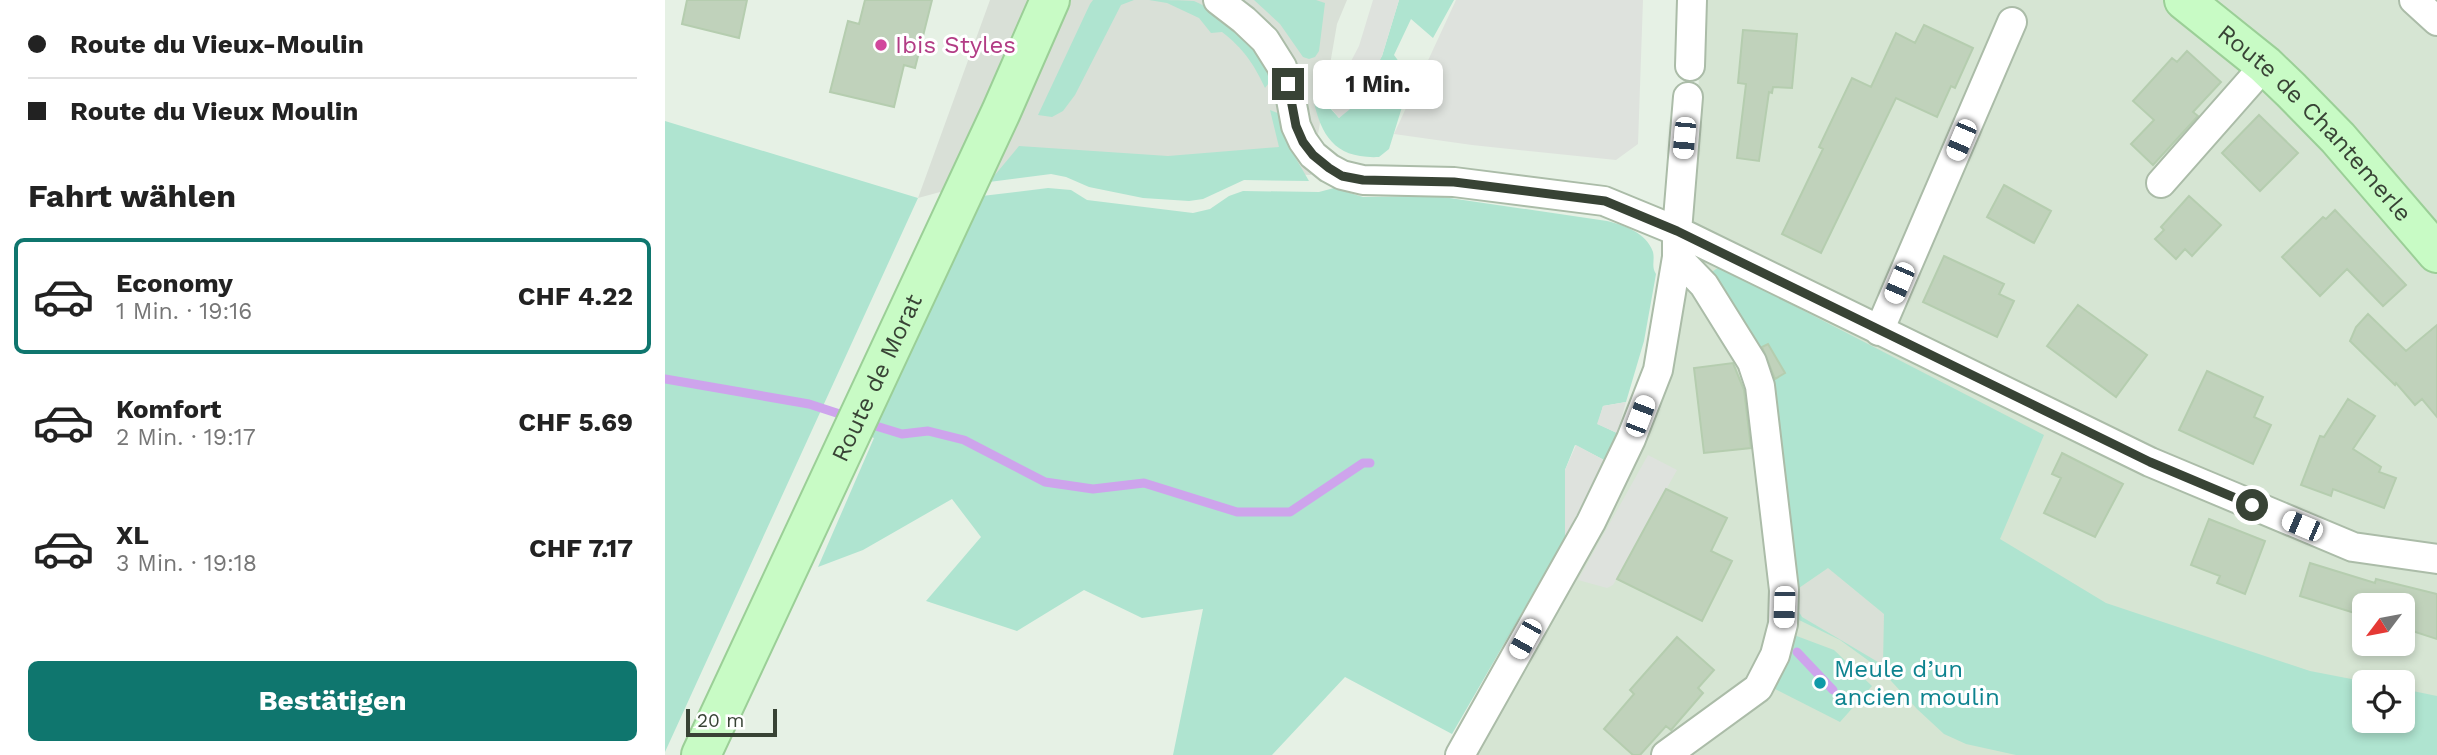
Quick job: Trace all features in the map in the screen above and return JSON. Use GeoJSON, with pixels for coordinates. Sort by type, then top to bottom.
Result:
{"type":"FeatureCollection","features":[{"type":"Feature","properties":{"kind":"main road","name":"Route de Morat"},"geometry":{"type":"LineString","coordinates":[[701,755],[1001,112],[1050,0]]}},
{"type":"Feature","properties":{"kind":"main road","name":"Route de Chantemerle"},"geometry":{"type":"LineString","coordinates":[[2184,0],[2265,65],[2338,138],[2437,253]]}},
{"type":"Feature","properties":{"kind":"street"},"geometry":{"type":"LineString","coordinates":[[1218,0],[1265,40],[1282,67],[1296,126],[1303,142],[1313,155],[1342,176],[1363,180],[1454,182],[1605,201],[1677,244],[1879,331],[2150,462],[2353,547],[2437,559]]}},
{"type":"Feature","properties":{"kind":"street"},"geometry":{"type":"LineString","coordinates":[[1690,66],[1692,0]]}},
{"type":"Feature","properties":{"kind":"street"},"geometry":{"type":"LineString","coordinates":[[2416,0],[2437,21]]}},
{"type":"Feature","properties":{"kind":"street"},"geometry":{"type":"LineString","coordinates":[[1879,331],[2012,22]]}},
{"type":"Feature","properties":{"kind":"street"},"geometry":{"type":"LineString","coordinates":[[2161,183],[2265,65]]}},
{"type":"Feature","properties":{"kind":"street"},"geometry":{"type":"LineString","coordinates":[[1460,755],[1591,522],[1631,439],[1658,370],[1677,244],[1688,97]]}},
{"type":"Feature","properties":{"kind":"street"},"geometry":{"type":"LineString","coordinates":[[1666,755],[1758,688],[1775,655],[1783,624],[1784,590],[1760,386],[1752,362],[1677,244]]}},
{"type":"Feature","properties":{"kind":"shaded area"},"geometry":{"type":"Polygon","coordinates":[[[990,0],[1347,0],[1337,24],[1311,175],[1040,165],[918,198],[990,0]]]}},
{"type":"Feature","properties":{"kind":"shaded area"},"geometry":{"type":"Polygon","coordinates":[[[1373,0],[1399,0],[1382,56],[1360,101],[1339,118],[1323,98],[1339,84],[1359,46],[1373,0]]]}},
{"type":"Feature","properties":{"kind":"shaded area"},"geometry":{"type":"Polygon","coordinates":[[[1456,0],[1643,0],[1638,144],[1616,160],[1394,134],[1456,0]]]}},
{"type":"Feature","properties":{"kind":"shaded area"},"geometry":{"type":"Polygon","coordinates":[[[1703,0],[2437,0],[2437,755],[1476,755],[1607,515],[1692,209],[1703,0]]]}},
{"type":"Feature","properties":{"kind":"shaded area"},"geometry":{"type":"Polygon","coordinates":[[[1626,402],[1617,433],[1597,424],[1603,406],[1626,402]]]}},
{"type":"Feature","properties":{"kind":"shaded area"},"geometry":{"type":"Polygon","coordinates":[[[1576,445],[1604,460],[1565,538],[1565,470],[1576,445]]]}},
{"type":"Feature","properties":{"kind":"shaded area"},"geometry":{"type":"Polygon","coordinates":[[[1648,455],[1677,470],[1613,585],[1607,588],[1578,580],[1648,455]]]}},
{"type":"Feature","properties":{"kind":"shaded area"},"geometry":{"type":"Polygon","coordinates":[[[1828,568],[1884,614],[1883,665],[1802,617],[1796,607],[1796,590],[1828,568]]]}},
{"type":"Feature","properties":{"kind":"green space"},"geometry":{"type":"Polygon","coordinates":[[[1093,0],[1134,0],[1121,5],[1075,95],[1063,111],[1052,117],[1038,115],[1090,4],[1093,0]]]}},
{"type":"Feature","properties":{"kind":"green space"},"geometry":{"type":"Polygon","coordinates":[[[1149,0],[1194,1],[1206,7],[1229,24],[1249,44],[1272,79],[1265,88],[1247,57],[1222,32],[1211,33],[1199,18],[1167,3],[1149,0]]]}},
{"type":"Feature","properties":{"kind":"green space"},"geometry":{"type":"Polygon","coordinates":[[[1254,0],[1316,0],[1325,3],[1319,51],[1315,57],[1303,57],[1280,24],[1254,0]]]}},
{"type":"Feature","properties":{"kind":"green space"},"geometry":{"type":"Polygon","coordinates":[[[1399,0],[1454,0],[1433,38],[1411,19],[1394,55],[1411,78],[1389,149],[1379,157],[1352,154],[1333,143],[1326,134],[1313,98],[1318,95],[1339,118],[1382,56],[1399,0]]]}},
{"type":"Feature","properties":{"kind":"green space"},"geometry":{"type":"Polygon","coordinates":[[[1270,110],[1280,114],[1291,150],[1309,181],[1244,180],[1203,199],[1189,201],[1143,198],[1089,187],[1051,174],[989,182],[1019,146],[1168,156],[1279,147],[1270,110]]]}},
{"type":"Feature","properties":{"kind":"green space"},"geometry":{"type":"Polygon","coordinates":[[[665,121],[918,198],[665,752],[665,121]]]}},
{"type":"Feature","properties":{"kind":"green space"},"geometry":{"type":"Polygon","coordinates":[[[1048,188],[1071,190],[1087,200],[1193,213],[1210,209],[1229,196],[1243,191],[1319,192],[1334,188],[1363,197],[1436,196],[1607,221],[1634,231],[1650,245],[1656,274],[1644,341],[1626,402],[1603,406],[1598,424],[1617,433],[1604,460],[1575,445],[1565,470],[1565,538],[1452,734],[1345,677],[1272,755],[1173,755],[1203,609],[1142,618],[1084,590],[1017,631],[926,601],[981,537],[952,499],[863,550],[818,567],[874,438],[867,435],[982,196],[1048,188]]]}},
{"type":"Feature","properties":{"kind":"green space"},"geometry":{"type":"Polygon","coordinates":[[[1719,267],[2044,435],[2000,539],[2106,603],[2310,671],[2352,679],[2352,733],[2415,733],[2415,691],[2437,696],[2437,755],[2016,755],[1966,744],[1944,734],[1880,669],[1840,640],[1799,620],[1793,611],[1773,382],[1709,274],[1719,267]],[[1828,568],[1796,590],[1796,607],[1802,617],[1883,665],[1884,614],[1828,568]]]}},
{"type":"Feature","properties":{"kind":"green space"},"geometry":{"type":"Polygon","coordinates":[[[1794,635],[1834,650],[1872,686],[1840,722],[1773,688],[1794,635]]]}},
{"type":"Feature","properties":{"kind":"building"},"geometry":{"type":"Polygon","coordinates":[[[687,0],[747,0],[739,38],[682,24],[687,0]]]}},
{"type":"Feature","properties":{"kind":"building","name":"Ibis Styles"},"geometry":{"type":"Polygon","coordinates":[[[865,0],[932,0],[915,68],[904,65],[894,107],[830,92],[848,21],[859,24],[865,0]]]}},
{"type":"Feature","properties":{"kind":"building"},"geometry":{"type":"Polygon","coordinates":[[[1924,25],[1973,48],[1955,88],[1951,86],[1937,117],[1896,98],[1821,253],[1782,234],[1823,149],[1819,147],[1852,78],[1871,87],[1896,33],[1915,43],[1924,25]]]}},
{"type":"Feature","properties":{"kind":"building"},"geometry":{"type":"Polygon","coordinates":[[[1743,30],[1797,34],[1792,88],[1773,87],[1772,93],[1769,92],[1759,161],[1737,158],[1746,84],[1738,83],[1743,30]]]}},
{"type":"Feature","properties":{"kind":"building"},"geometry":{"type":"Polygon","coordinates":[[[2187,51],[2221,82],[2193,112],[2198,116],[2153,165],[2131,144],[2154,120],[2133,101],[2172,58],[2177,62],[2187,51]]]}},
{"type":"Feature","properties":{"kind":"building"},"geometry":{"type":"Polygon","coordinates":[[[2259,115],[2298,153],[2260,191],[2222,153],[2259,115]]]}},
{"type":"Feature","properties":{"kind":"building"},"geometry":{"type":"Polygon","coordinates":[[[2004,185],[2051,211],[2034,243],[1987,217],[2004,185]]]}},
{"type":"Feature","properties":{"kind":"building"},"geometry":{"type":"Polygon","coordinates":[[[2189,196],[2221,225],[2192,256],[2185,249],[2176,259],[2155,239],[2164,230],[2161,227],[2189,196]]]}},
{"type":"Feature","properties":{"kind":"building"},"geometry":{"type":"Polygon","coordinates":[[[2335,210],[2406,285],[2383,306],[2347,269],[2320,296],[2282,257],[2323,217],[2326,219],[2335,210]]]}},
{"type":"Feature","properties":{"kind":"building"},"geometry":{"type":"Polygon","coordinates":[[[1944,256],[2004,284],[1999,294],[2014,301],[1997,337],[1923,302],[1944,256]]]}},
{"type":"Feature","properties":{"kind":"building"},"geometry":{"type":"Polygon","coordinates":[[[2078,305],[2147,355],[2116,397],[2047,346],[2078,305]]]}},
{"type":"Feature","properties":{"kind":"building"},"geometry":{"type":"Polygon","coordinates":[[[2368,314],[2406,351],[2437,325],[2437,417],[2422,399],[2415,405],[2396,383],[2395,385],[2350,341],[2356,327],[2368,314]]]}},
{"type":"Feature","properties":{"kind":"building"},"geometry":{"type":"Polygon","coordinates":[[[1768,344],[1785,373],[1775,379],[1762,347],[1768,344]]]}},
{"type":"Feature","properties":{"kind":"building"},"geometry":{"type":"Polygon","coordinates":[[[1733,363],[1744,390],[1751,448],[1704,453],[1694,368],[1733,363]]]}},
{"type":"Feature","properties":{"kind":"building"},"geometry":{"type":"Polygon","coordinates":[[[2207,371],[2263,397],[2254,417],[2271,425],[2253,464],[2179,430],[2207,371]]]}},
{"type":"Feature","properties":{"kind":"building"},"geometry":{"type":"Polygon","coordinates":[[[2348,399],[2375,416],[2353,449],[2381,467],[2379,472],[2396,478],[2384,508],[2333,489],[2331,496],[2301,485],[2320,436],[2324,437],[2348,399]]]}},
{"type":"Feature","properties":{"kind":"building"},"geometry":{"type":"Polygon","coordinates":[[[2062,453],[2123,484],[2095,537],[2044,513],[2061,478],[2052,474],[2062,453]]]}},
{"type":"Feature","properties":{"kind":"building"},"geometry":{"type":"Polygon","coordinates":[[[1666,489],[1727,518],[1711,551],[1732,561],[1702,621],[1617,579],[1666,489]]]}},
{"type":"Feature","properties":{"kind":"building"},"geometry":{"type":"Polygon","coordinates":[[[2209,519],[2265,541],[2245,594],[2217,583],[2220,576],[2191,565],[2209,519]]]}},
{"type":"Feature","properties":{"kind":"building"},"geometry":{"type":"Polygon","coordinates":[[[2310,563],[2375,583],[2376,579],[2437,594],[2437,639],[2415,632],[2415,593],[2352,593],[2352,612],[2300,596],[2310,563]]]}},
{"type":"Feature","properties":{"kind":"building"},"geometry":{"type":"Polygon","coordinates":[[[1677,637],[1714,670],[1698,688],[1703,693],[1671,730],[1666,726],[1640,755],[1633,755],[1604,729],[1634,694],[1630,690],[1677,637]]]}},
{"type":"Feature","properties":{"kind":"waterway"},"geometry":{"type":"LineString","coordinates":[[665,379],[809,404],[849,417]]}},
{"type":"Feature","properties":{"kind":"waterway"},"geometry":{"type":"LineString","coordinates":[[866,423],[902,434],[928,431],[964,440],[1045,482],[1093,489],[1144,483],[1237,512],[1290,512],[1363,463],[1370,463]]}},
{"type":"Feature","properties":{"kind":"waterway"},"geometry":{"type":"LineString","coordinates":[[1797,652],[1833,690]]}},
{"type":"Feature","properties":{"kind":"place","name":"Ibis Styles"},"geometry":{"type":"Point","coordinates":[881,45]}},
{"type":"Feature","properties":{"kind":"place","name":"Meule d’un ancien moulin"},"geometry":{"type":"Point","coordinates":[1820,683]}},
{"type":"Feature","properties":{"kind":"route"},"geometry":{"type":"LineString","coordinates":[[1288,84],[1296,126],[1303,142],[1313,155],[1342,176],[1363,180],[1454,182],[1605,201],[1677,231],[2150,462],[2252,505]]}}]}
